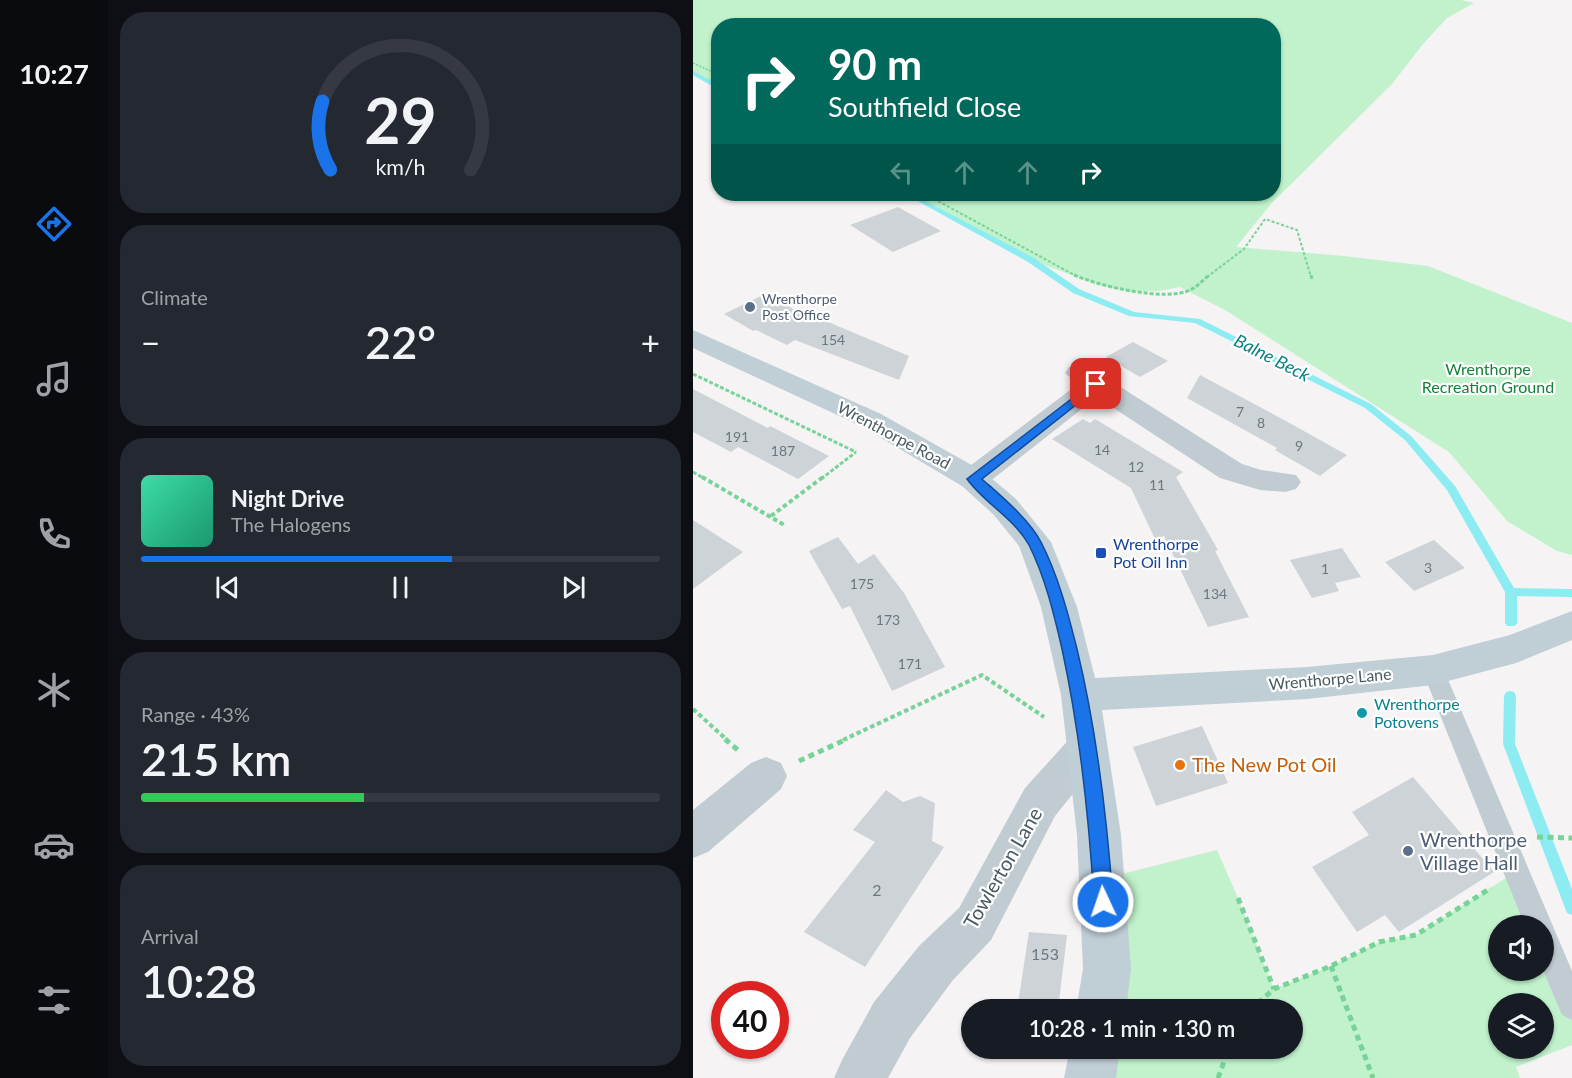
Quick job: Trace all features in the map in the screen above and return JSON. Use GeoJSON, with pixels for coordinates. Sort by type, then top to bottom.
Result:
{"type":"FeatureCollection","features":[{"type":"Feature","properties":{"kind":"street","name":"Wrenthorpe Road"},"geometry":{"type":"LineString","coordinates":[[693,338],[871,420],[973,479],[1005,507],[1034,542],[1059,607],[1080,696],[1099,835],[1107,969],[1103,999]]}},
{"type":"Feature","properties":{"kind":"street"},"geometry":{"type":"LineString","coordinates":[[973,479],[1088,378],[1220,477],[1285,482]]}},
{"type":"Feature","properties":{"kind":"street","name":"Wrenthorpe Lane"},"geometry":{"type":"LineString","coordinates":[[1080,696],[1307,683],[1433,670],[1516,648],[1572,626]]}},
{"type":"Feature","properties":{"kind":"street","name":"Towlerton Lane"},"geometry":{"type":"LineString","coordinates":[[860,1078],[892,1020],[936,963],[975,924],[1040,802],[1087,747]]}},
{"type":"Feature","properties":{"kind":"street"},"geometry":{"type":"LineString","coordinates":[[693,837],[767,776]]}},
{"type":"Feature","properties":{"kind":"street"},"geometry":{"type":"LineString","coordinates":[[1090,1078],[1093,1059]]}},
{"type":"Feature","properties":{"kind":"lane"},"geometry":{"type":"LineString","coordinates":[[1433,670],[1535,915]]}},
{"type":"Feature","properties":{"kind":"lane"},"geometry":{"type":"LineString","coordinates":[[1554,962],[1572,1005]]}},
{"type":"Feature","properties":{"kind":"path"},"geometry":{"type":"LineString","coordinates":[[693,63],[711,71]]}},
{"type":"Feature","properties":{"kind":"path"},"geometry":{"type":"LineString","coordinates":[[938,201],[1065,272],[1096,285],[1171,294],[1190,290],[1244,249],[1265,219],[1297,230],[1312,279]]}},
{"type":"Feature","properties":{"kind":"path"},"geometry":{"type":"LineString","coordinates":[[693,374],[856,452]]}},
{"type":"Feature","properties":{"kind":"path"},"geometry":{"type":"LineString","coordinates":[[771,516],[887,429]]}},
{"type":"Feature","properties":{"kind":"path"},"geometry":{"type":"LineString","coordinates":[[693,472],[786,526]]}},
{"type":"Feature","properties":{"kind":"path"},"geometry":{"type":"LineString","coordinates":[[693,709],[767,776],[982,675],[1087,747]]}},
{"type":"Feature","properties":{"kind":"path"},"geometry":{"type":"LineString","coordinates":[[1528,837],[1572,838]]}},
{"type":"Feature","properties":{"kind":"path"},"geometry":{"type":"LineString","coordinates":[[1263,999],[1274,989],[1331,966],[1379,942],[1416,935],[1517,871]]}},
{"type":"Feature","properties":{"kind":"path"},"geometry":{"type":"LineString","coordinates":[[1238,898],[1274,989]]}},
{"type":"Feature","properties":{"kind":"path"},"geometry":{"type":"LineString","coordinates":[[1331,966],[1373,1078]]}},
{"type":"Feature","properties":{"kind":"path"},"geometry":{"type":"LineString","coordinates":[[1218,1078],[1225,1059]]}},
{"type":"Feature","properties":{"kind":"green space"},"geometry":{"type":"Polygon","coordinates":[[[693,0],[1461,0],[1474,3],[1447,18],[1392,84],[1281,194],[1281,18],[711,18],[711,84],[693,73],[693,0]]]}},
{"type":"Feature","properties":{"kind":"green space","name":"Wrenthorpe Recreation Ground"},"geometry":{"type":"Polygon","coordinates":[[[921,201],[1274,201],[1236,247],[1428,266],[1572,323],[1572,555],[1557,551],[1507,521],[1449,452],[1225,310],[1180,287],[1159,291],[1132,292],[1098,285],[1031,260],[921,201]]]}},
{"type":"Feature","properties":{"kind":"green space"},"geometry":{"type":"Polygon","coordinates":[[[1217,850],[1274,989],[1331,966],[1379,942],[1416,935],[1517,871],[1534,915],[1488,915],[1488,981],[1551,981],[1572,1008],[1572,1045],[1554,1052],[1554,993],[1488,993],[1488,1059],[1536,1059],[1516,1067],[1520,1078],[1090,1078],[1093,1059],[1303,1059],[1303,999],[1101,999],[1102,879],[1217,850]]]}},
{"type":"Feature","properties":{"kind":"building"},"geometry":{"type":"Polygon","coordinates":[[[898,207],[941,231],[893,252],[850,225],[898,207]]]}},
{"type":"Feature","properties":{"kind":"building"},"geometry":{"type":"Polygon","coordinates":[[[765,294],[810,318],[814,316],[909,356],[899,380],[795,340],[787,345],[756,330],[753,331],[724,314],[765,294]]]}},
{"type":"Feature","properties":{"kind":"building"},"geometry":{"type":"Polygon","coordinates":[[[1133,342],[1168,361],[1140,377],[1106,357],[1133,342]]]}},
{"type":"Feature","properties":{"kind":"building"},"geometry":{"type":"Polygon","coordinates":[[[1200,375],[1347,455],[1320,476],[1275,450],[1277,448],[1187,398],[1200,375]]]}},
{"type":"Feature","properties":{"kind":"building"},"geometry":{"type":"Polygon","coordinates":[[[693,389],[768,428],[770,426],[829,456],[798,479],[738,447],[731,452],[693,432],[693,389]]]}},
{"type":"Feature","properties":{"kind":"building"},"geometry":{"type":"Polygon","coordinates":[[[1083,419],[1090,423],[1095,419],[1183,472],[1176,477],[1218,550],[1215,551],[1249,617],[1208,627],[1164,536],[1155,539],[1131,488],[1052,439],[1083,419]]]}},
{"type":"Feature","properties":{"kind":"building"},"geometry":{"type":"Polygon","coordinates":[[[693,520],[743,552],[693,589],[693,520]]]}},
{"type":"Feature","properties":{"kind":"building"},"geometry":{"type":"Polygon","coordinates":[[[838,537],[858,564],[874,554],[904,593],[945,667],[892,691],[850,606],[842,609],[809,551],[838,537]]]}},
{"type":"Feature","properties":{"kind":"building"},"geometry":{"type":"Polygon","coordinates":[[[1434,540],[1465,568],[1414,591],[1385,562],[1434,540]]]}},
{"type":"Feature","properties":{"kind":"building"},"geometry":{"type":"Polygon","coordinates":[[[1342,548],[1361,577],[1335,583],[1339,591],[1312,598],[1290,560],[1342,548]]]}},
{"type":"Feature","properties":{"kind":"building","name":"The New Pot Oil"},"geometry":{"type":"Polygon","coordinates":[[[1202,726],[1228,783],[1156,806],[1133,747],[1202,726]]]}},
{"type":"Feature","properties":{"kind":"building","name":"Wrenthorpe Village Hall"},"geometry":{"type":"Polygon","coordinates":[[[1413,777],[1494,872],[1399,932],[1385,915],[1357,932],[1312,867],[1369,835],[1352,812],[1413,777]]]}},
{"type":"Feature","properties":{"kind":"building"},"geometry":{"type":"Polygon","coordinates":[[[886,790],[903,802],[920,796],[935,803],[932,841],[944,847],[865,967],[804,932],[875,842],[853,830],[886,790]]]}},
{"type":"Feature","properties":{"kind":"building"},"geometry":{"type":"Polygon","coordinates":[[[1029,932],[1067,935],[1059,999],[1019,999],[1029,932]]]}},
{"type":"Feature","properties":{"kind":"waterway","name":"Balne Beck"},"geometry":{"type":"LineString","coordinates":[[693,73],[711,83]]}},
{"type":"Feature","properties":{"kind":"waterway","name":"Balne Beck"},"geometry":{"type":"LineString","coordinates":[[921,201],[1031,260],[1076,291],[1132,314],[1197,321],[1368,406],[1408,438],[1451,488],[1511,592]]}},
{"type":"Feature","properties":{"kind":"waterway","name":"Balne Beck"},"geometry":{"type":"LineString","coordinates":[[1511,592],[1572,593]]}},
{"type":"Feature","properties":{"kind":"waterway"},"geometry":{"type":"LineString","coordinates":[[1511,592],[1511,623]]}},
{"type":"Feature","properties":{"kind":"waterway"},"geometry":{"type":"LineString","coordinates":[[1510,696],[1509,744],[1572,908]]}},
{"type":"Feature","properties":{"kind":"place","name":"Wrenthorpe Post Office"},"geometry":{"type":"Point","coordinates":[750,307]}},
{"type":"Feature","properties":{"kind":"place","name":"Wrenthorpe Pot Oil Inn"},"geometry":{"type":"Point","coordinates":[1101,553]}},
{"type":"Feature","properties":{"kind":"place","name":"Wrenthorpe Potovens"},"geometry":{"type":"Point","coordinates":[1362,713]}},
{"type":"Feature","properties":{"kind":"place","name":"The New Pot Oil"},"geometry":{"type":"Point","coordinates":[1180,765]}},
{"type":"Feature","properties":{"kind":"place","name":"Wrenthorpe Village Hall"},"geometry":{"type":"Point","coordinates":[1408,851]}},
{"type":"Feature","properties":{"kind":"route"},"geometry":{"type":"LineString","coordinates":[[1096,384],[973,479],[1005,507],[1034,542],[1059,607],[1080,696],[1099,835],[1103,902]]}}]}
